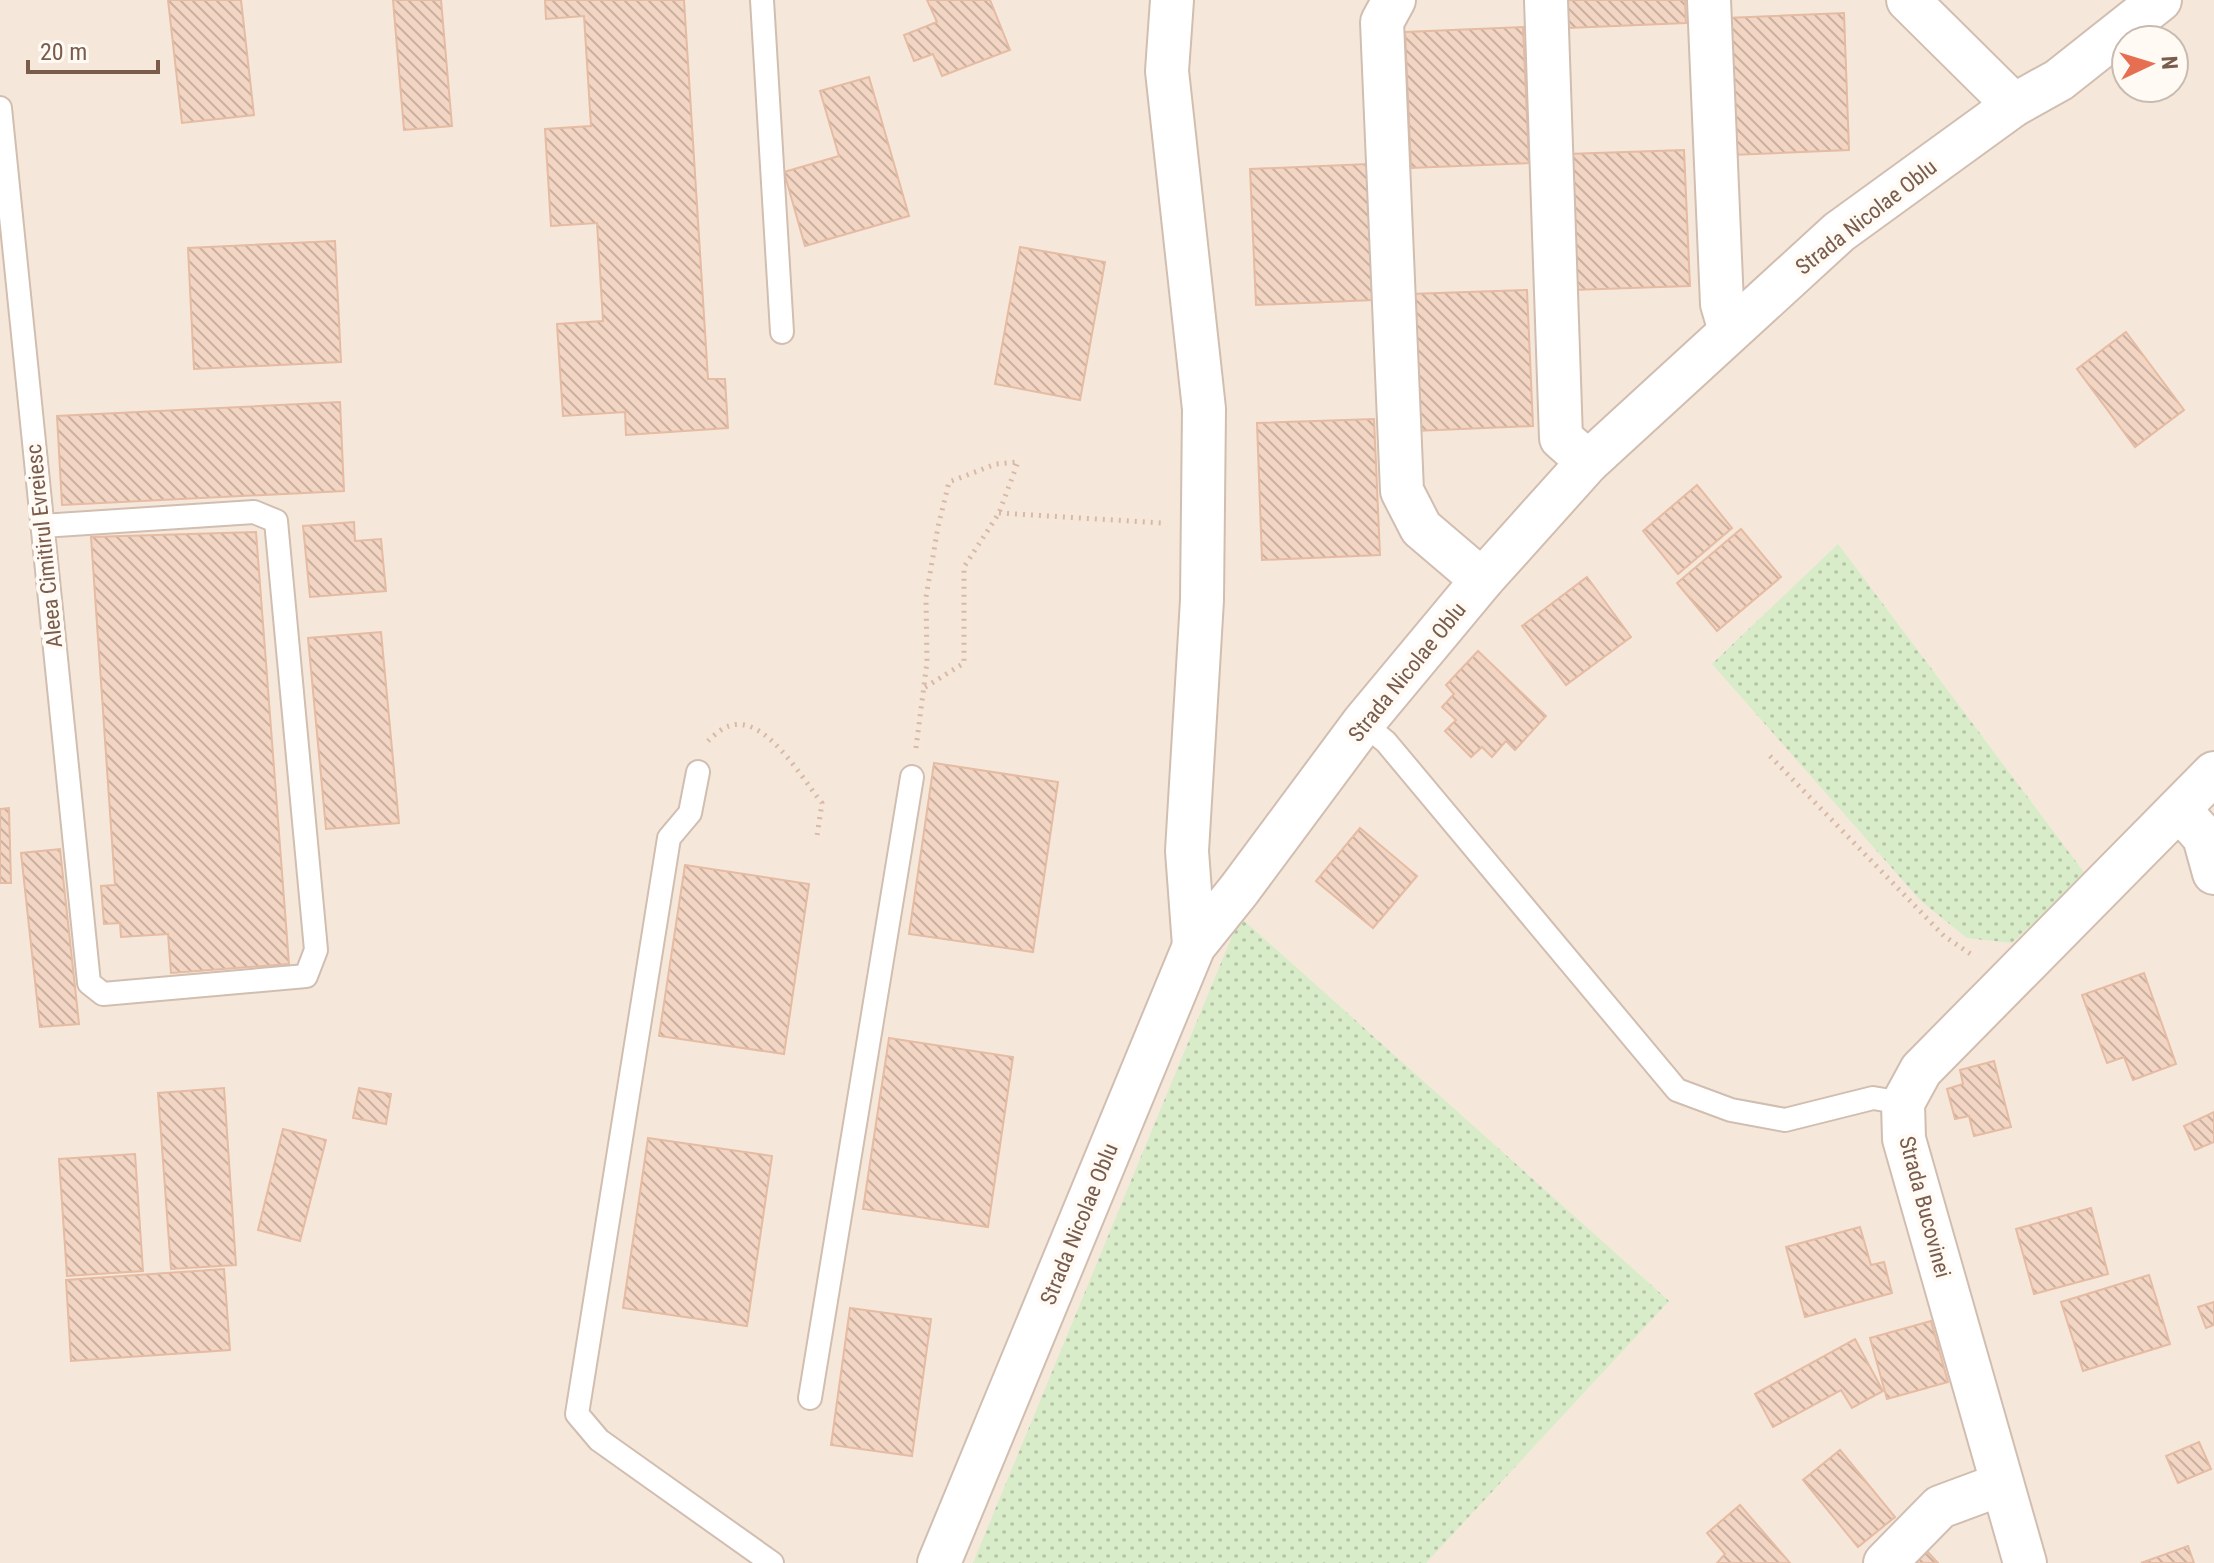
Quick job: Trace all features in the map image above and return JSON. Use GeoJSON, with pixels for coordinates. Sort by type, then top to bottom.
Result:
{"type":"FeatureCollection","features":[{"type":"Feature","properties":{"kind":"street"},"geometry":{"type":"LineString","coordinates":[[1172,0],[1167,71],[1204,409],[1202,600],[1187,851],[1194,946]]}},
{"type":"Feature","properties":{"kind":"street"},"geometry":{"type":"LineString","coordinates":[[1394,0],[1382,22],[1402,491],[1421,528],[1482,580]]}},
{"type":"Feature","properties":{"kind":"street"},"geometry":{"type":"LineString","coordinates":[[1546,0],[1561,438],[1588,462]]}},
{"type":"Feature","properties":{"kind":"street"},"geometry":{"type":"LineString","coordinates":[[1709,0],[1722,304],[1730,331]]}},
{"type":"Feature","properties":{"kind":"street"},"geometry":{"type":"LineString","coordinates":[[1908,0],[2014,105]]}},
{"type":"Feature","properties":{"kind":"street","name":"Strada Nicolae Oblu"},"geometry":{"type":"LineString","coordinates":[[939,1563],[1194,946],[1363,723],[1482,580],[1588,462],[1839,232],[2014,105],[2059,80],[2160,0]]}},
{"type":"Feature","properties":{"kind":"street"},"geometry":{"type":"LineString","coordinates":[[1903,1103],[1921,1070],[2214,773]]}},
{"type":"Feature","properties":{"kind":"street"},"geometry":{"type":"LineString","coordinates":[[2179,809],[2204,837],[2214,873]]}},
{"type":"Feature","properties":{"kind":"street","name":"Strada Bucovinei"},"geometry":{"type":"LineString","coordinates":[[1903,1103],[1904,1139],[2025,1563]]}},
{"type":"Feature","properties":{"kind":"street"},"geometry":{"type":"LineString","coordinates":[[1885,1563],[1940,1507],[2002,1484]]}},
{"type":"Feature","properties":{"kind":"lane"},"geometry":{"type":"LineString","coordinates":[[762,0],[782,332]]}},
{"type":"Feature","properties":{"kind":"lane","name":"Aleea Cimitirul Evreiesc"},"geometry":{"type":"LineString","coordinates":[[0,108],[42,526],[89,983],[103,994],[306,976],[316,950],[276,521],[254,512],[42,526]]}},
{"type":"Feature","properties":{"kind":"lane"},"geometry":{"type":"LineString","coordinates":[[1363,723],[1386,742],[1677,1090],[1731,1110],[1785,1120],[1873,1098],[1903,1103]]}},
{"type":"Feature","properties":{"kind":"lane"},"geometry":{"type":"LineString","coordinates":[[698,772],[690,813],[669,838],[577,1414],[599,1440],[772,1563]]}},
{"type":"Feature","properties":{"kind":"lane"},"geometry":{"type":"LineString","coordinates":[[810,1398],[912,777]]}},
{"type":"Feature","properties":{"kind":"path"},"geometry":{"type":"LineString","coordinates":[[912,777],[927,662],[926,597],[949,482],[996,464],[1018,462],[999,513],[964,567],[964,663],[924,688]]}},
{"type":"Feature","properties":{"kind":"path"},"geometry":{"type":"LineString","coordinates":[[999,513],[1203,525]]}},
{"type":"Feature","properties":{"kind":"path"},"geometry":{"type":"LineString","coordinates":[[698,772],[701,748],[729,726],[748,725],[762,732],[775,743],[822,803],[817,836]]}},
{"type":"Feature","properties":{"kind":"path"},"geometry":{"type":"LineString","coordinates":[[1770,756],[1944,936],[1978,959],[2003,985]]}},
{"type":"Feature","properties":{"kind":"shaded area"},"geometry":{"type":"Polygon","coordinates":[[[0,0],[2214,0],[2214,1563],[0,1563],[0,0]]]}},
{"type":"Feature","properties":{"kind":"green space"},"geometry":{"type":"Polygon","coordinates":[[[1838,544],[2086,875],[2012,943],[1967,938],[1921,901],[1712,664],[1838,544]]]}},
{"type":"Feature","properties":{"kind":"green space"},"geometry":{"type":"Polygon","coordinates":[[[1240,917],[1669,1301],[1426,1563],[973,1563],[1240,917]]]}},
{"type":"Feature","properties":{"kind":"building"},"geometry":{"type":"Polygon","coordinates":[[[168,0],[241,0],[254,115],[182,123],[168,0]]]}},
{"type":"Feature","properties":{"kind":"building"},"geometry":{"type":"Polygon","coordinates":[[[393,0],[441,0],[452,126],[404,130],[393,0]]]}},
{"type":"Feature","properties":{"kind":"building"},"geometry":{"type":"Polygon","coordinates":[[[545,0],[684,0],[708,379],[725,379],[728,428],[626,435],[625,412],[563,416],[557,324],[603,321],[597,223],[551,226],[545,129],[591,126],[584,16],[546,19],[545,0]]]}},
{"type":"Feature","properties":{"kind":"building"},"geometry":{"type":"Polygon","coordinates":[[[927,0],[990,0],[1010,50],[942,76],[933,54],[914,61],[904,35],[937,22],[927,0]]]}},
{"type":"Feature","properties":{"kind":"building"},"geometry":{"type":"Polygon","coordinates":[[[1567,0],[1685,0],[1686,23],[1568,28],[1567,0]]]}},
{"type":"Feature","properties":{"kind":"building"},"geometry":{"type":"Polygon","coordinates":[[[1844,13],[1849,150],[1732,155],[1726,18],[1844,13]]]}},
{"type":"Feature","properties":{"kind":"building"},"geometry":{"type":"Polygon","coordinates":[[[1523,27],[1529,163],[1411,168],[1405,32],[1523,27]]]}},
{"type":"Feature","properties":{"kind":"building"},"geometry":{"type":"Polygon","coordinates":[[[869,77],[909,216],[805,246],[784,172],[839,156],[820,91],[869,77]]]}},
{"type":"Feature","properties":{"kind":"building"},"geometry":{"type":"Polygon","coordinates":[[[1684,150],[1690,286],[1572,290],[1567,154],[1684,150]]]}},
{"type":"Feature","properties":{"kind":"building"},"geometry":{"type":"Polygon","coordinates":[[[1368,164],[1373,300],[1256,305],[1250,169],[1368,164]]]}},
{"type":"Feature","properties":{"kind":"building"},"geometry":{"type":"Polygon","coordinates":[[[335,241],[341,362],[194,369],[188,248],[335,241]]]}},
{"type":"Feature","properties":{"kind":"building"},"geometry":{"type":"Polygon","coordinates":[[[1020,247],[1105,262],[1080,400],[995,384],[1020,247]]]}},
{"type":"Feature","properties":{"kind":"building"},"geometry":{"type":"Polygon","coordinates":[[[1527,290],[1533,426],[1415,431],[1410,294],[1527,290]]]}},
{"type":"Feature","properties":{"kind":"building"},"geometry":{"type":"Polygon","coordinates":[[[2126,332],[2184,410],[2135,447],[2077,369],[2126,332]]]}},
{"type":"Feature","properties":{"kind":"building"},"geometry":{"type":"Polygon","coordinates":[[[340,402],[344,491],[62,505],[57,416],[340,402]]]}},
{"type":"Feature","properties":{"kind":"building"},"geometry":{"type":"Polygon","coordinates":[[[1374,419],[1380,555],[1262,560],[1257,423],[1374,419]]]}},
{"type":"Feature","properties":{"kind":"building"},"geometry":{"type":"Polygon","coordinates":[[[1697,485],[1732,528],[1678,574],[1643,531],[1697,485]]]}},
{"type":"Feature","properties":{"kind":"building"},"geometry":{"type":"Polygon","coordinates":[[[354,522],[355,541],[381,539],[386,591],[310,597],[303,526],[354,522]]]}},
{"type":"Feature","properties":{"kind":"building"},"geometry":{"type":"Polygon","coordinates":[[[1741,529],[1781,577],[1717,631],[1677,583],[1741,529]]]}},
{"type":"Feature","properties":{"kind":"building"},"geometry":{"type":"Polygon","coordinates":[[[256,532],[289,964],[171,973],[168,934],[121,937],[120,923],[104,924],[101,886],[115,885],[91,537],[256,532]]]}},
{"type":"Feature","properties":{"kind":"building"},"geometry":{"type":"Polygon","coordinates":[[[1587,577],[1631,637],[1566,685],[1522,626],[1587,577]]]}},
{"type":"Feature","properties":{"kind":"building"},"geometry":{"type":"Polygon","coordinates":[[[381,632],[399,823],[326,829],[308,638],[381,632]]]}},
{"type":"Feature","properties":{"kind":"building"},"geometry":{"type":"Polygon","coordinates":[[[1478,651],[1546,716],[1515,750],[1506,741],[1492,757],[1482,747],[1471,757],[1445,731],[1456,720],[1442,707],[1454,694],[1446,685],[1478,651]]]}},
{"type":"Feature","properties":{"kind":"building"},"geometry":{"type":"Polygon","coordinates":[[[934,763],[1058,782],[1033,952],[909,934],[934,763]]]}},
{"type":"Feature","properties":{"kind":"building"},"geometry":{"type":"Polygon","coordinates":[[[9,808],[11,883],[0,883],[0,809],[9,808]]]}},
{"type":"Feature","properties":{"kind":"building"},"geometry":{"type":"Polygon","coordinates":[[[1360,828],[1417,876],[1373,928],[1316,881],[1360,828]]]}},
{"type":"Feature","properties":{"kind":"building"},"geometry":{"type":"Polygon","coordinates":[[[60,849],[79,1024],[40,1027],[21,853],[60,849]]]}},
{"type":"Feature","properties":{"kind":"building"},"geometry":{"type":"Polygon","coordinates":[[[685,865],[809,884],[784,1054],[659,1036],[685,865]]]}},
{"type":"Feature","properties":{"kind":"building"},"geometry":{"type":"Polygon","coordinates":[[[2144,973],[2176,1064],[2133,1080],[2124,1057],[2107,1063],[2082,995],[2144,973]]]}},
{"type":"Feature","properties":{"kind":"building"},"geometry":{"type":"Polygon","coordinates":[[[889,1038],[1013,1057],[988,1227],[863,1209],[889,1038]]]}},
{"type":"Feature","properties":{"kind":"building"},"geometry":{"type":"Polygon","coordinates":[[[1994,1061],[2011,1127],[1974,1136],[1969,1116],[1955,1119],[1947,1089],[1963,1084],[1960,1070],[1994,1061]]]}},
{"type":"Feature","properties":{"kind":"building"},"geometry":{"type":"Polygon","coordinates":[[[224,1088],[236,1265],[171,1269],[158,1093],[224,1088]]]}},
{"type":"Feature","properties":{"kind":"building"},"geometry":{"type":"Polygon","coordinates":[[[359,1088],[391,1094],[386,1124],[353,1118],[359,1088]]]}},
{"type":"Feature","properties":{"kind":"building"},"geometry":{"type":"Polygon","coordinates":[[[2214,1112],[2214,1142],[2195,1150],[2184,1126],[2214,1112]]]}},
{"type":"Feature","properties":{"kind":"building"},"geometry":{"type":"Polygon","coordinates":[[[283,1129],[326,1140],[300,1241],[258,1230],[283,1129]]]}},
{"type":"Feature","properties":{"kind":"building"},"geometry":{"type":"Polygon","coordinates":[[[648,1138],[772,1156],[747,1326],[623,1308],[648,1138]]]}},
{"type":"Feature","properties":{"kind":"building"},"geometry":{"type":"Polygon","coordinates":[[[135,1154],[143,1271],[67,1276],[59,1159],[135,1154]]]}},
{"type":"Feature","properties":{"kind":"building"},"geometry":{"type":"Polygon","coordinates":[[[2091,1208],[2108,1274],[2034,1294],[2016,1229],[2091,1208]]]}},
{"type":"Feature","properties":{"kind":"building"},"geometry":{"type":"Polygon","coordinates":[[[1860,1227],[1871,1265],[1884,1262],[1892,1293],[1805,1317],[1786,1247],[1860,1227]]]}},
{"type":"Feature","properties":{"kind":"building"},"geometry":{"type":"Polygon","coordinates":[[[224,1269],[230,1350],[71,1361],[66,1280],[224,1269]]]}},
{"type":"Feature","properties":{"kind":"building"},"geometry":{"type":"Polygon","coordinates":[[[2149,1275],[2170,1344],[2083,1371],[2061,1302],[2149,1275]]]}},
{"type":"Feature","properties":{"kind":"building"},"geometry":{"type":"Polygon","coordinates":[[[2214,1302],[2214,1325],[2206,1328],[2198,1307],[2214,1302]]]}},
{"type":"Feature","properties":{"kind":"building"},"geometry":{"type":"Polygon","coordinates":[[[850,1308],[931,1319],[912,1456],[831,1445],[850,1308]]]}},
{"type":"Feature","properties":{"kind":"building"},"geometry":{"type":"Polygon","coordinates":[[[1931,1321],[1948,1382],[1887,1399],[1870,1338],[1931,1321]]]}},
{"type":"Feature","properties":{"kind":"building"},"geometry":{"type":"Polygon","coordinates":[[[1855,1339],[1883,1391],[1852,1408],[1841,1390],[1773,1427],[1755,1394],[1855,1339]]]}},
{"type":"Feature","properties":{"kind":"building"},"geometry":{"type":"Polygon","coordinates":[[[2199,1442],[2211,1469],[2178,1483],[2166,1456],[2199,1442]]]}},
{"type":"Feature","properties":{"kind":"building"},"geometry":{"type":"Polygon","coordinates":[[[1840,1450],[1895,1517],[1858,1547],[1803,1480],[1840,1450]]]}},
{"type":"Feature","properties":{"kind":"building"},"geometry":{"type":"Polygon","coordinates":[[[1740,1505],[1790,1563],[1717,1563],[1725,1554],[1707,1533],[1740,1505]]]}},
{"type":"Feature","properties":{"kind":"building"},"geometry":{"type":"Polygon","coordinates":[[[2188,1546],[2194,1563],[2141,1563],[2188,1546]]]}},
{"type":"Feature","properties":{"kind":"building"},"geometry":{"type":"Polygon","coordinates":[[[1925,1549],[1938,1563],[1910,1563],[1925,1549]]]}}]}
